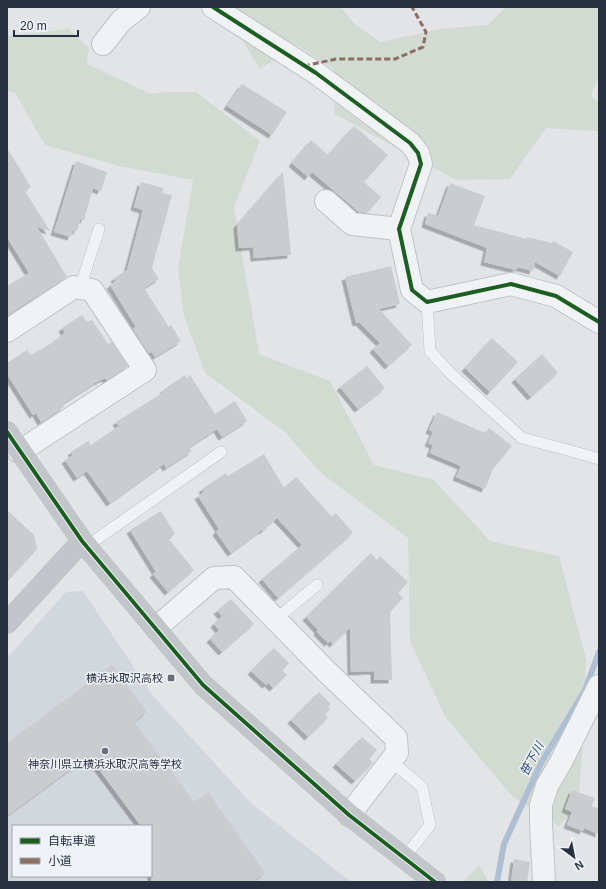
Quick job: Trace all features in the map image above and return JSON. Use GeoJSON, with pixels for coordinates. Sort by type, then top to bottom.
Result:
{"type":"FeatureCollection","features":[{"type":"Feature","properties":{"kind":"street"},"geometry":{"type":"LineString","coordinates":[[103,44],[121,20],[140,7]]}},
{"type":"Feature","properties":{"kind":"street"},"geometry":{"type":"LineString","coordinates":[[213,7],[316,73],[410,143],[418,153],[421,164],[399,229],[412,290],[427,302],[511,284],[556,296],[595,316]]}},
{"type":"Feature","properties":{"kind":"street"},"geometry":{"type":"LineString","coordinates":[[326,201],[352,224],[399,229]]}},
{"type":"Feature","properties":{"kind":"street"},"geometry":{"type":"LineString","coordinates":[[7,331],[74,287],[92,290],[145,370],[19,452]]}},
{"type":"Feature","properties":{"kind":"street"},"geometry":{"type":"LineString","coordinates":[[7,432],[19,452],[84,544],[203,685],[349,815],[435,882]]}},
{"type":"Feature","properties":{"kind":"street"},"geometry":{"type":"LineString","coordinates":[[7,623],[84,544]]}},
{"type":"Feature","properties":{"kind":"street"},"geometry":{"type":"LineString","coordinates":[[156,628],[214,578],[234,577],[326,671],[396,738],[397,753],[349,815]]}},
{"type":"Feature","properties":{"kind":"street"},"geometry":{"type":"LineString","coordinates":[[544,882],[541,805],[547,786],[564,756],[599,686]]}},
{"type":"Feature","properties":{"kind":"lane"},"geometry":{"type":"LineString","coordinates":[[80,288],[99,229]]}},
{"type":"Feature","properties":{"kind":"lane"},"geometry":{"type":"LineString","coordinates":[[427,302],[430,351],[455,377],[522,438],[564,448],[599,459]]}},
{"type":"Feature","properties":{"kind":"lane"},"geometry":{"type":"LineString","coordinates":[[84,544],[221,452]]}},
{"type":"Feature","properties":{"kind":"lane"},"geometry":{"type":"LineString","coordinates":[[275,620],[317,585]]}},
{"type":"Feature","properties":{"kind":"lane"},"geometry":{"type":"LineString","coordinates":[[391,761],[422,787],[430,825],[404,858]]}},
{"type":"Feature","properties":{"kind":"shaded area"},"geometry":{"type":"Polygon","coordinates":[[[222,7],[340,7],[356,25],[380,42],[441,29],[488,25],[506,7],[599,7],[599,75],[591,95],[599,103],[599,131],[546,128],[510,179],[456,180],[335,114],[333,69],[297,45],[260,69],[222,7]]]}},
{"type":"Feature","properties":{"kind":"shaded area"},"geometry":{"type":"Polygon","coordinates":[[[68,29],[89,48],[87,64],[151,94],[163,92],[196,92],[260,141],[234,207],[259,354],[330,381],[374,465],[434,480],[490,541],[559,556],[586,659],[584,729],[578,806],[559,826],[512,796],[446,718],[410,641],[408,538],[321,473],[285,432],[205,373],[184,316],[178,268],[193,180],[119,166],[45,145],[15,93],[7,91],[7,35],[10,36],[68,29]]]}},
{"type":"Feature","properties":{"kind":"shaded area","name":"神奈川県立横浜氷取沢高等学校"},"geometry":{"type":"Polygon","coordinates":[[[83,591],[154,697],[252,804],[351,882],[7,882],[7,658],[66,592],[83,591]]]}},
{"type":"Feature","properties":{"kind":"shaded area"},"geometry":{"type":"Polygon","coordinates":[[[479,865],[489,882],[463,882],[479,865]]]}},
{"type":"Feature","properties":{"kind":"building"},"geometry":{"type":"Polygon","coordinates":[[[242,84],[287,112],[272,135],[227,106],[242,84]]]}},
{"type":"Feature","properties":{"kind":"building"},"geometry":{"type":"Polygon","coordinates":[[[354,126],[388,155],[364,182],[381,197],[367,213],[359,212],[312,172],[308,177],[292,163],[311,140],[328,155],[354,126]]]}},
{"type":"Feature","properties":{"kind":"building"},"geometry":{"type":"Polygon","coordinates":[[[7,148],[31,187],[25,191],[50,231],[37,227],[67,277],[7,315],[7,286],[29,273],[7,237],[7,148]]]}},
{"type":"Feature","properties":{"kind":"building"},"geometry":{"type":"Polygon","coordinates":[[[76,161],[107,172],[101,191],[93,188],[84,220],[80,219],[77,231],[73,230],[71,237],[54,232],[76,161]]]}},
{"type":"Feature","properties":{"kind":"building"},"geometry":{"type":"Polygon","coordinates":[[[283,172],[291,255],[254,258],[253,247],[239,248],[237,225],[283,172]]]}},
{"type":"Feature","properties":{"kind":"building"},"geometry":{"type":"Polygon","coordinates":[[[141,182],[164,188],[162,193],[172,195],[152,268],[159,279],[144,288],[169,327],[171,325],[181,341],[155,357],[152,352],[149,353],[133,329],[136,327],[110,285],[116,281],[114,278],[127,270],[143,210],[134,207],[141,182]]]}},
{"type":"Feature","properties":{"kind":"building"},"geometry":{"type":"Polygon","coordinates":[[[450,183],[485,196],[474,225],[527,239],[527,237],[552,243],[553,241],[573,252],[560,276],[535,262],[533,271],[517,267],[516,270],[484,262],[487,248],[425,224],[428,213],[438,216],[450,183]]]}},
{"type":"Feature","properties":{"kind":"building"},"geometry":{"type":"Polygon","coordinates":[[[391,266],[400,304],[379,309],[412,345],[388,366],[373,349],[380,343],[359,322],[356,323],[345,277],[391,266]]]}},
{"type":"Feature","properties":{"kind":"building"},"geometry":{"type":"Polygon","coordinates":[[[82,315],[87,322],[92,320],[108,344],[112,342],[128,366],[107,380],[105,378],[95,383],[62,404],[64,407],[41,422],[36,413],[33,415],[7,374],[7,363],[27,350],[31,355],[50,344],[65,333],[62,328],[82,315]]]}},
{"type":"Feature","properties":{"kind":"building"},"geometry":{"type":"Polygon","coordinates":[[[492,338],[518,362],[490,392],[465,368],[492,338]]]}},
{"type":"Feature","properties":{"kind":"building"},"geometry":{"type":"Polygon","coordinates":[[[542,354],[558,373],[531,397],[515,379],[542,354]]]}},
{"type":"Feature","properties":{"kind":"building"},"geometry":{"type":"Polygon","coordinates":[[[367,366],[385,388],[358,409],[340,387],[367,366]]]}},
{"type":"Feature","properties":{"kind":"building"},"geometry":{"type":"Polygon","coordinates":[[[185,375],[187,378],[190,375],[215,414],[235,401],[247,421],[222,437],[217,429],[189,447],[192,451],[166,468],[164,464],[110,503],[87,471],[77,478],[65,460],[73,455],[71,452],[88,441],[91,445],[119,426],[116,422],[164,392],[163,390],[185,375]]]}},
{"type":"Feature","properties":{"kind":"building"},"geometry":{"type":"Polygon","coordinates":[[[437,412],[485,433],[489,428],[512,446],[493,469],[485,489],[456,477],[461,466],[430,453],[433,445],[428,443],[433,432],[429,430],[437,412]]]}},
{"type":"Feature","properties":{"kind":"building"},"geometry":{"type":"Polygon","coordinates":[[[264,454],[284,488],[296,477],[332,517],[336,513],[353,533],[278,598],[262,579],[302,545],[277,518],[263,531],[262,530],[231,553],[216,532],[219,529],[198,496],[204,492],[202,489],[226,473],[228,476],[264,454]]]}},
{"type":"Feature","properties":{"kind":"building"},"geometry":{"type":"Polygon","coordinates":[[[7,510],[34,535],[37,549],[7,582],[7,510]]]}},
{"type":"Feature","properties":{"kind":"building"},"geometry":{"type":"Polygon","coordinates":[[[161,511],[175,534],[168,538],[194,570],[168,592],[153,574],[156,572],[130,530],[161,511]]]}},
{"type":"Feature","properties":{"kind":"building"},"geometry":{"type":"Polygon","coordinates":[[[371,553],[377,560],[380,556],[408,582],[398,593],[403,598],[390,612],[392,680],[374,680],[374,671],[351,672],[350,628],[333,644],[330,641],[328,643],[317,632],[318,630],[306,617],[371,553]]]}},
{"type":"Feature","properties":{"kind":"building"},"geometry":{"type":"Polygon","coordinates":[[[231,599],[254,624],[222,652],[210,639],[219,630],[214,624],[222,616],[217,611],[231,599]]]}},
{"type":"Feature","properties":{"kind":"building"},"geometry":{"type":"Polygon","coordinates":[[[274,648],[289,663],[282,670],[287,675],[273,688],[268,683],[266,685],[251,671],[274,648]]]}},
{"type":"Feature","properties":{"kind":"building"},"geometry":{"type":"Polygon","coordinates":[[[112,665],[147,712],[134,722],[194,802],[208,792],[265,873],[253,882],[151,882],[152,825],[140,825],[89,756],[7,816],[7,743],[112,665]]]}},
{"type":"Feature","properties":{"kind":"building"},"geometry":{"type":"Polygon","coordinates":[[[319,692],[331,704],[328,707],[330,709],[325,714],[328,718],[308,737],[291,720],[319,692]]]}},
{"type":"Feature","properties":{"kind":"building"},"geometry":{"type":"Polygon","coordinates":[[[362,737],[377,750],[369,759],[373,763],[355,781],[336,764],[362,737]]]}},
{"type":"Feature","properties":{"kind":"building"},"geometry":{"type":"Polygon","coordinates":[[[572,790],[595,798],[592,806],[599,809],[599,834],[584,828],[583,831],[567,825],[572,812],[565,809],[572,790]]]}},
{"type":"Feature","properties":{"kind":"building"},"geometry":{"type":"Polygon","coordinates":[[[514,859],[530,862],[527,882],[511,882],[514,859]]]}},
{"type":"Feature","properties":{"kind":"waterway","name":"笹下川"},"geometry":{"type":"LineString","coordinates":[[497,882],[504,844],[541,763],[585,690],[599,652]]}},
{"type":"Feature","properties":{"kind":"marked path"},"geometry":{"type":"LineString","coordinates":[[304,66],[336,59],[395,59],[423,47],[426,32],[412,7]]}},
{"type":"Feature","properties":{"kind":"cycle path"},"geometry":{"type":"LineString","coordinates":[[213,7],[316,73],[410,143],[418,153],[421,164],[399,229],[412,290],[427,302],[511,284],[556,296],[599,322]]}},
{"type":"Feature","properties":{"kind":"cycle path"},"geometry":{"type":"LineString","coordinates":[[7,432],[82,541],[203,685],[349,815],[435,882]]}},
{"type":"Feature","properties":{"kind":"place","name":"横浜氷取沢高校"},"geometry":{"type":"Point","coordinates":[171,678]}},
{"type":"Feature","properties":{"kind":"place","name":"神奈川県立横浜氷取沢高等学校"},"geometry":{"type":"Point","coordinates":[105,751]}}]}
